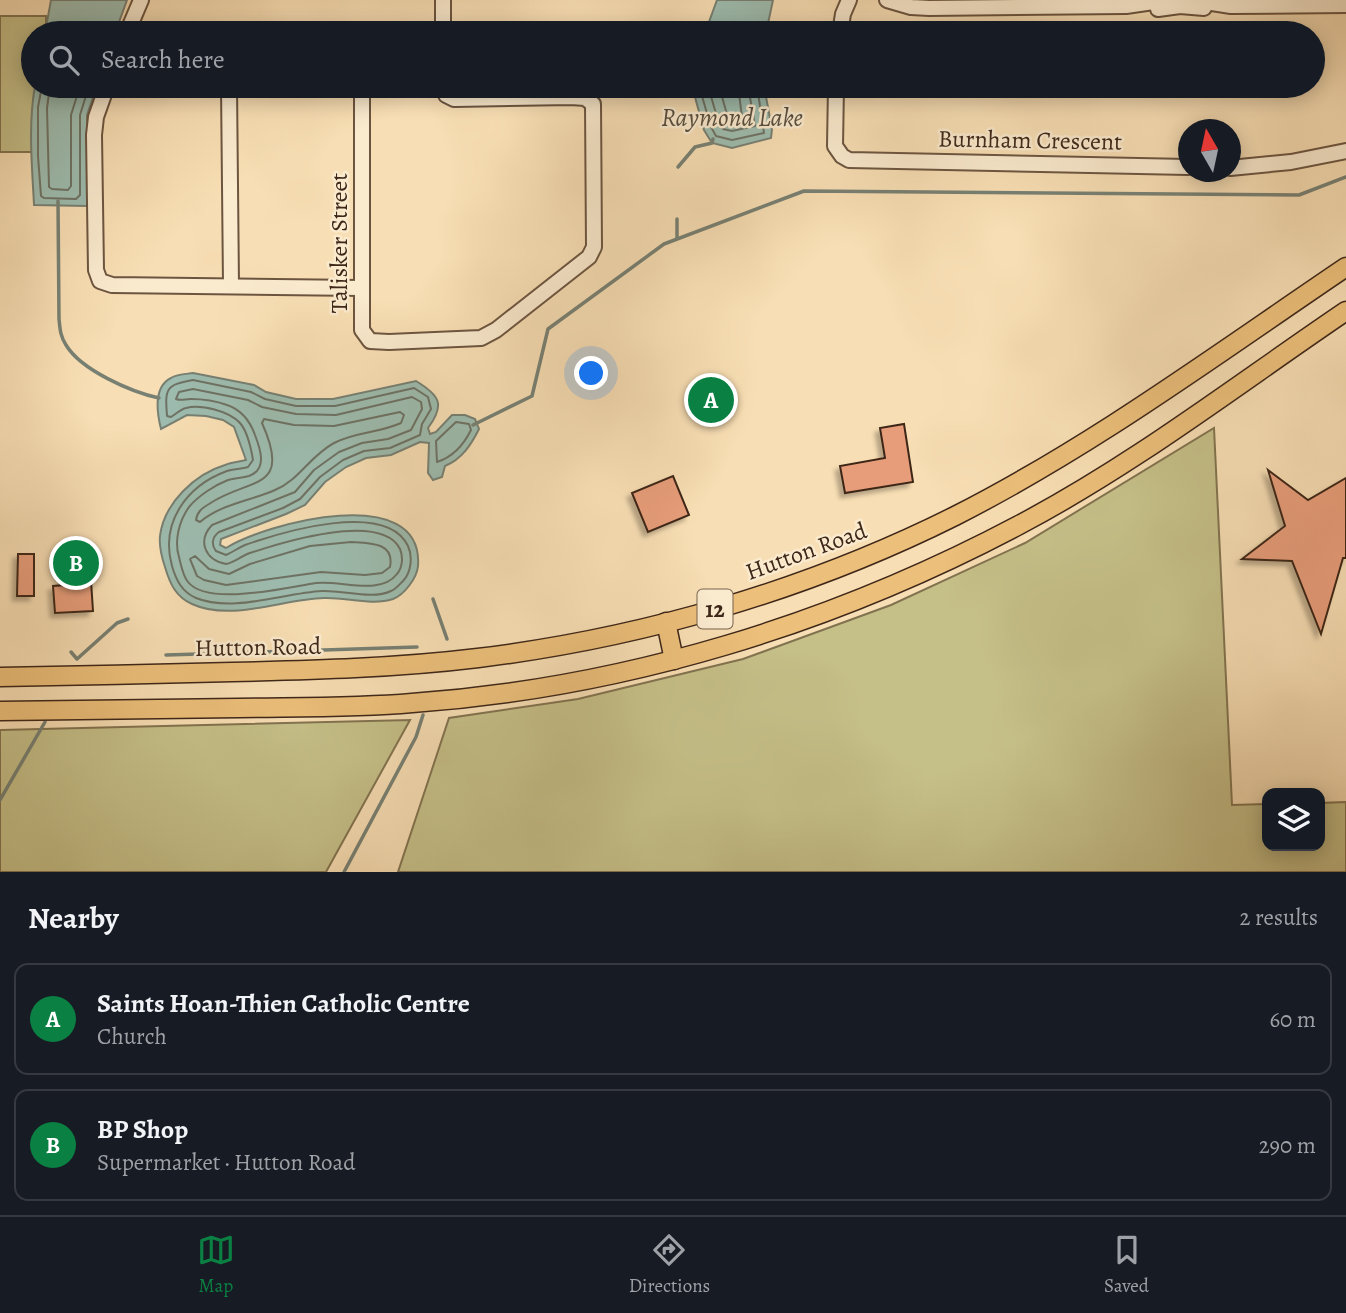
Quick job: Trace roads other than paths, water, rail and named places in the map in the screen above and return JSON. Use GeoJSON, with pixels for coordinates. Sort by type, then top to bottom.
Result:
{"type":"FeatureCollection","features":[{"type":"Feature","properties":{"kind":"main road","name":"Hutton Road"},"geometry":{"type":"LineString","coordinates":[[0,677],[340,669],[435,663],[536,650],[666,622],[742,601],[864,557],[964,511],[1095,438],[1346,267]]}},
{"type":"Feature","properties":{"kind":"main road","name":"12"},"geometry":{"type":"LineString","coordinates":[[0,711],[321,708],[411,704],[553,686],[674,660],[778,630],[931,569],[1002,534],[1102,478],[1346,311]]}},
{"type":"Feature","properties":{"kind":"main road"},"geometry":{"type":"LineString","coordinates":[[666,622],[674,660]]}},
{"type":"Feature","properties":{"kind":"street"},"geometry":{"type":"LineString","coordinates":[[132,21],[141,0]]}},
{"type":"Feature","properties":{"kind":"street"},"geometry":{"type":"LineString","coordinates":[[443,0],[443,21]]}},
{"type":"Feature","properties":{"kind":"street"},"geometry":{"type":"LineString","coordinates":[[842,21],[849,0]]}},
{"type":"Feature","properties":{"kind":"street"},"geometry":{"type":"LineString","coordinates":[[845,21],[857,0]]}},
{"type":"Feature","properties":{"kind":"street"},"geometry":{"type":"LineString","coordinates":[[887,0],[920,8],[1028,4],[1126,6],[1149,10],[1180,1],[1212,9],[1336,3]]}},
{"type":"Feature","properties":{"kind":"street"},"geometry":{"type":"LineString","coordinates":[[103,98],[96,117],[94,135],[96,270],[98,279],[103,283],[361,288]]}},
{"type":"Feature","properties":{"kind":"street"},"geometry":{"type":"LineString","coordinates":[[229,98],[231,285]]}},
{"type":"Feature","properties":{"kind":"street","name":"Talisker Street"},"geometry":{"type":"LineString","coordinates":[[362,98],[362,330],[370,341],[389,342],[481,338],[496,330],[589,257],[594,247],[593,104],[585,98]]}},
{"type":"Feature","properties":{"kind":"street","name":"Talisker Street"},"geometry":{"type":"LineString","coordinates":[[452,98],[512,98]]}},
{"type":"Feature","properties":{"kind":"street","name":"Burnham Crescent"},"geometry":{"type":"LineString","coordinates":[[836,98],[836,125],[850,151],[871,159],[1178,167]]}},
{"type":"Feature","properties":{"kind":"street"},"geometry":{"type":"LineString","coordinates":[[1241,167],[1291,162],[1346,151]]}},
{"type":"Feature","properties":{"kind":"water"},"geometry":{"type":"Polygon","coordinates":[[[51,0],[127,0],[119,21],[47,21],[51,0]]]}},
{"type":"Feature","properties":{"kind":"water","name":"Raymond Lake"},"geometry":{"type":"Polygon","coordinates":[[[717,0],[773,0],[769,21],[709,21],[717,0]]]}},
{"type":"Feature","properties":{"kind":"water"},"geometry":{"type":"Polygon","coordinates":[[[33,98],[93,98],[87,115],[87,206],[34,205],[31,130],[33,98]]]}},
{"type":"Feature","properties":{"kind":"water","name":"Raymond Lake"},"geometry":{"type":"Polygon","coordinates":[[[695,98],[766,98],[771,138],[732,148],[712,143],[704,130],[695,98]]]}},
{"type":"Feature","properties":{"kind":"water"},"geometry":{"type":"Polygon","coordinates":[[[193,373],[254,385],[266,392],[296,399],[333,399],[416,381],[430,391],[437,401],[437,412],[428,428],[430,434],[436,432],[452,415],[465,415],[475,419],[479,429],[476,435],[461,455],[445,466],[442,477],[433,480],[428,473],[429,443],[420,442],[391,455],[366,458],[346,467],[325,482],[305,505],[221,539],[220,545],[226,548],[274,528],[306,520],[370,516],[396,524],[413,540],[418,566],[413,581],[405,590],[397,597],[385,601],[324,598],[223,611],[192,604],[178,594],[169,579],[160,548],[160,536],[168,512],[183,491],[203,475],[228,464],[246,460],[234,427],[223,420],[187,415],[161,429],[158,401],[161,388],[173,377],[193,373]]]}},
{"type":"Feature","properties":{"kind":"waterway"},"geometry":{"type":"LineString","coordinates":[[678,167],[695,147],[712,143],[713,139]]}},
{"type":"Feature","properties":{"kind":"waterway"},"geometry":{"type":"LineString","coordinates":[[473,425],[532,396],[548,329],[664,244],[804,191],[1299,195],[1346,177]]}},
{"type":"Feature","properties":{"kind":"waterway"},"geometry":{"type":"LineString","coordinates":[[58,201],[59,319],[64,342],[83,363],[108,379],[159,398]]}},
{"type":"Feature","properties":{"kind":"waterway"},"geometry":{"type":"LineString","coordinates":[[677,219],[677,238]]}},
{"type":"Feature","properties":{"kind":"waterway"},"geometry":{"type":"LineString","coordinates":[[433,599],[447,639]]}},
{"type":"Feature","properties":{"kind":"waterway"},"geometry":{"type":"LineString","coordinates":[[71,652],[77,659],[117,623],[128,619]]}},
{"type":"Feature","properties":{"kind":"waterway"},"geometry":{"type":"LineString","coordinates":[[166,655],[417,647]]}},
{"type":"Feature","properties":{"kind":"waterway"},"geometry":{"type":"LineString","coordinates":[[344,872],[416,737],[423,715]]}},
{"type":"Feature","properties":{"kind":"waterway"},"geometry":{"type":"LineString","coordinates":[[0,800],[45,722]]}},
{"type":"Feature","properties":{"kind":"place","name":"Saints Hoan-Thien Catholic Centre"},"geometry":{"type":"Point","coordinates":[711,400]}},
{"type":"Feature","properties":{"kind":"place","name":"BP Shop"},"geometry":{"type":"Point","coordinates":[76,563]}}]}
